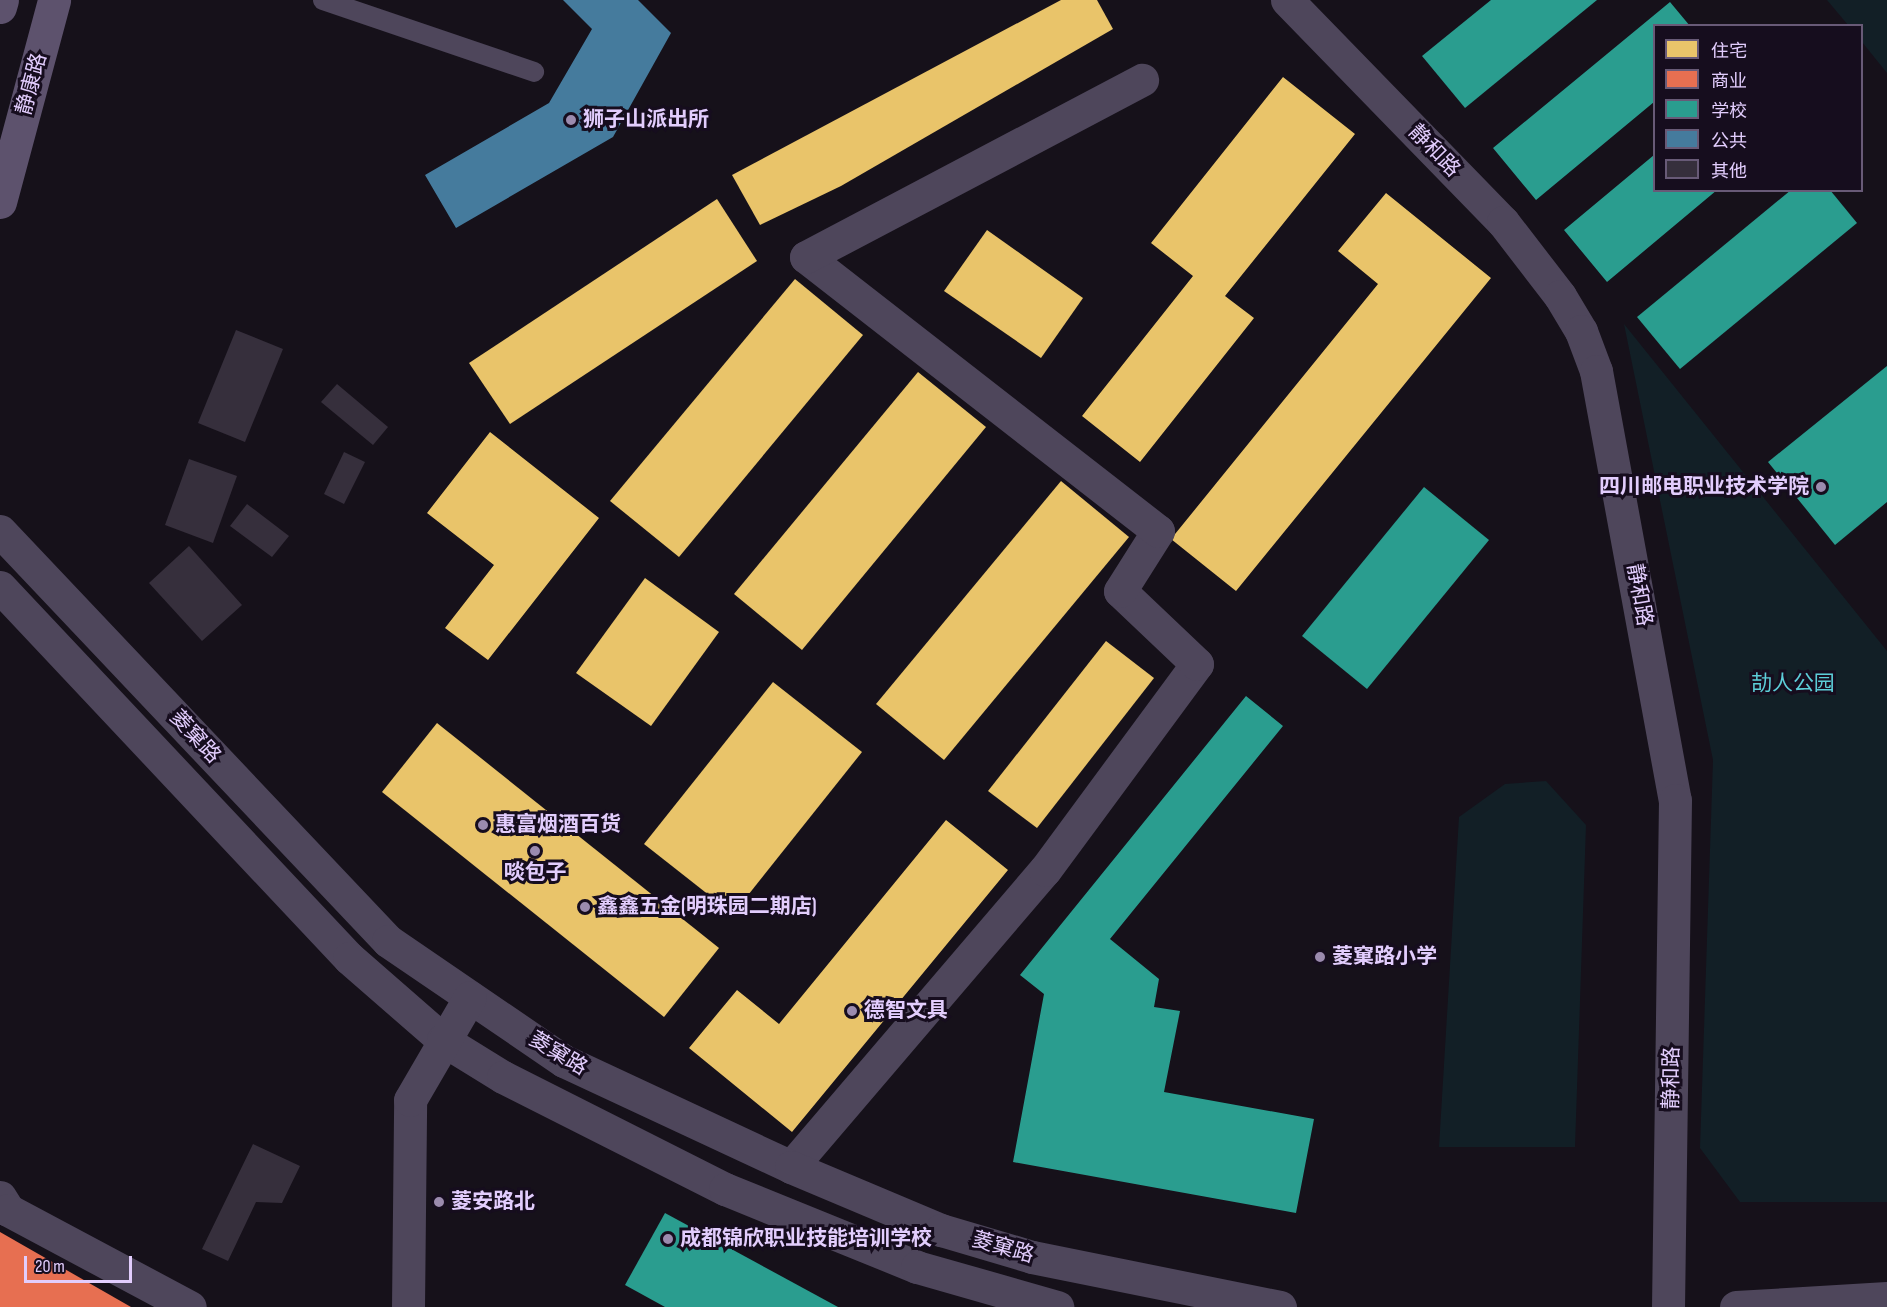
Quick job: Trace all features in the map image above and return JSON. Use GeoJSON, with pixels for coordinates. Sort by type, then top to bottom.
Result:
{"type":"FeatureCollection","features":[{"type":"Feature","properties":{"kind":"main road"},"geometry":{"type":"LineString","coordinates":[[0,7],[2,0]]}},
{"type":"Feature","properties":{"kind":"main road","name":"静康路"},"geometry":{"type":"LineString","coordinates":[[0,202],[54,0]]}},
{"type":"Feature","properties":{"kind":"street","name":"静和路"},"geometry":{"type":"LineString","coordinates":[[1287,0],[1503,222],[1560,296],[1581,331],[1596,371],[1676,800],[1668,1307]]}},
{"type":"Feature","properties":{"kind":"street"},"geometry":{"type":"LineString","coordinates":[[791,1167],[1045,870],[1197,664],[1120,591],[1158,531],[806,257],[1143,80]]}},
{"type":"Feature","properties":{"kind":"street","name":"菱窠路"},"geometry":{"type":"LineString","coordinates":[[0,531],[388,941],[564,1062],[791,1167],[941,1230],[1032,1257],[1280,1307]]}},
{"type":"Feature","properties":{"kind":"street","name":"菱窠路"},"geometry":{"type":"LineString","coordinates":[[0,587],[349,958],[443,1040],[503,1077],[725,1189],[917,1267],[1057,1307]]}},
{"type":"Feature","properties":{"kind":"street"},"geometry":{"type":"LineString","coordinates":[[408,1307],[410,1100],[443,1040],[471,997]]}},
{"type":"Feature","properties":{"kind":"street"},"geometry":{"type":"LineString","coordinates":[[0,1197],[8,1210],[190,1307]]}},
{"type":"Feature","properties":{"kind":"street"},"geometry":{"type":"LineString","coordinates":[[1736,1307],[1887,1298]]}},
{"type":"Feature","properties":{"kind":"lane"},"geometry":{"type":"LineString","coordinates":[[323,0],[534,72]]}},
{"type":"Feature","properties":{"kind":"green space"},"geometry":{"type":"Polygon","coordinates":[[[1827,0],[1887,0],[1887,73],[1863,43],[1863,24],[1847,24],[1827,0]]]}},
{"type":"Feature","properties":{"kind":"green space","name":"劼人公园"},"geometry":{"type":"Polygon","coordinates":[[[1624,324],[1887,651],[1887,1202],[1740,1202],[1700,1148],[1713,760],[1624,324]]]}},
{"type":"Feature","properties":{"kind":"green space"},"geometry":{"type":"Polygon","coordinates":[[[1546,781],[1586,825],[1575,1147],[1439,1147],[1459,817],[1505,784],[1546,781]]]}},
{"type":"Feature","properties":{"kind":"building: 住宅"},"geometry":{"type":"Polygon","coordinates":[[[1061,0],[1097,0],[1113,29],[841,186],[760,225],[732,175],[1061,0]]]}},
{"type":"Feature","properties":{"kind":"building: 住宅"},"geometry":{"type":"Polygon","coordinates":[[[1283,77],[1355,134],[1225,296],[1254,318],[1140,462],[1082,416],[1193,276],[1151,243],[1283,77]]]}},
{"type":"Feature","properties":{"kind":"building: 住宅"},"geometry":{"type":"Polygon","coordinates":[[[1386,193],[1491,278],[1236,591],[1171,539],[1378,284],[1338,251],[1386,193]]]}},
{"type":"Feature","properties":{"kind":"building: 住宅"},"geometry":{"type":"Polygon","coordinates":[[[717,199],[757,261],[510,424],[469,363],[717,199]]]}},
{"type":"Feature","properties":{"kind":"building: 住宅"},"geometry":{"type":"Polygon","coordinates":[[[987,230],[1083,298],[1041,358],[944,291],[987,230]]]}},
{"type":"Feature","properties":{"kind":"building: 住宅"},"geometry":{"type":"Polygon","coordinates":[[[795,279],[863,335],[679,557],[610,501],[795,279]]]}},
{"type":"Feature","properties":{"kind":"building: 住宅"},"geometry":{"type":"Polygon","coordinates":[[[918,372],[986,427],[802,650],[734,594],[918,372]]]}},
{"type":"Feature","properties":{"kind":"building: 住宅"},"geometry":{"type":"Polygon","coordinates":[[[490,432],[599,518],[488,660],[445,628],[494,565],[427,513],[490,432]]]}},
{"type":"Feature","properties":{"kind":"building: 住宅"},"geometry":{"type":"Polygon","coordinates":[[[1061,481],[1129,537],[944,760],[876,704],[1061,481]]]}},
{"type":"Feature","properties":{"kind":"building: 住宅"},"geometry":{"type":"Polygon","coordinates":[[[645,578],[719,632],[651,726],[576,673],[645,578]]]}},
{"type":"Feature","properties":{"kind":"building: 住宅"},"geometry":{"type":"Polygon","coordinates":[[[1106,641],[1154,678],[1037,828],[988,791],[1106,641]]]}},
{"type":"Feature","properties":{"kind":"building: 住宅"},"geometry":{"type":"Polygon","coordinates":[[[773,682],[862,752],[733,914],[644,844],[773,682]]]}},
{"type":"Feature","properties":{"kind":"building: 住宅"},"geometry":{"type":"Polygon","coordinates":[[[437,723],[719,948],[664,1017],[382,792],[437,723]]]}},
{"type":"Feature","properties":{"kind":"building: 住宅"},"geometry":{"type":"Polygon","coordinates":[[[946,820],[1008,870],[792,1132],[689,1048],[737,990],[779,1024],[946,820]]]}},
{"type":"Feature","properties":{"kind":"building: 商业"},"geometry":{"type":"Polygon","coordinates":[[[0,1232],[131,1307],[0,1307],[0,1232]]]}},
{"type":"Feature","properties":{"kind":"building: 学校"},"geometry":{"type":"Polygon","coordinates":[[[1491,0],[1597,0],[1465,108],[1422,56],[1491,0]]]}},
{"type":"Feature","properties":{"kind":"building: 学校"},"geometry":{"type":"Polygon","coordinates":[[[1670,2],[1688,24],[1653,24],[1653,103],[1536,200],[1493,148],[1670,2]]]}},
{"type":"Feature","properties":{"kind":"building: 学校"},"geometry":{"type":"Polygon","coordinates":[[[1653,156],[1653,192],[1715,192],[1607,282],[1564,230],[1653,156]]]}},
{"type":"Feature","properties":{"kind":"building: 学校"},"geometry":{"type":"Polygon","coordinates":[[[1789,192],[1832,192],[1857,223],[1680,369],[1637,317],[1789,192]]]}},
{"type":"Feature","properties":{"kind":"building: 学校"},"geometry":{"type":"Polygon","coordinates":[[[1887,366],[1887,502],[1835,545],[1768,462],[1887,366]]]}},
{"type":"Feature","properties":{"kind":"building: 学校"},"geometry":{"type":"Polygon","coordinates":[[[1424,487],[1489,540],[1367,689],[1302,636],[1424,487]]]}},
{"type":"Feature","properties":{"kind":"building: 学校"},"geometry":{"type":"Polygon","coordinates":[[[1246,696],[1283,726],[1110,939],[1159,979],[1154,1007],[1180,1011],[1164,1092],[1314,1119],[1296,1213],[1013,1162],[1044,994],[1020,975],[1246,696]]]}},
{"type":"Feature","properties":{"kind":"building: 学校"},"geometry":{"type":"Polygon","coordinates":[[[665,1213],[838,1307],[665,1307],[625,1285],[665,1213]]]}},
{"type":"Feature","properties":{"kind":"building: 公共","name":"狮子山派出所"},"geometry":{"type":"Polygon","coordinates":[[[563,0],[638,0],[671,33],[613,137],[456,228],[425,175],[549,103],[592,29],[563,0]]]}},
{"type":"Feature","properties":{"kind":"building: 其他"},"geometry":{"type":"Polygon","coordinates":[[[236,330],[283,349],[245,442],[198,423],[236,330]]]}},
{"type":"Feature","properties":{"kind":"building: 其他"},"geometry":{"type":"Polygon","coordinates":[[[337,384],[388,427],[373,445],[321,402],[337,384]]]}},
{"type":"Feature","properties":{"kind":"building: 其他"},"geometry":{"type":"Polygon","coordinates":[[[344,452],[365,462],[344,504],[324,494],[344,452]]]}},
{"type":"Feature","properties":{"kind":"building: 其他"},"geometry":{"type":"Polygon","coordinates":[[[189,459],[237,476],[213,543],[165,525],[189,459]]]}},
{"type":"Feature","properties":{"kind":"building: 其他"},"geometry":{"type":"Polygon","coordinates":[[[247,504],[289,536],[272,557],[230,526],[247,504]]]}},
{"type":"Feature","properties":{"kind":"building: 其他"},"geometry":{"type":"Polygon","coordinates":[[[189,546],[242,605],[202,641],[149,583],[189,546]]]}},
{"type":"Feature","properties":{"kind":"building: 其他"},"geometry":{"type":"Polygon","coordinates":[[[253,1144],[300,1166],[282,1203],[256,1202],[228,1261],[202,1249],[253,1144]]]}},
{"type":"Feature","properties":{"kind":"place","name":"狮子山派出所"},"geometry":{"type":"Point","coordinates":[571,120]}},
{"type":"Feature","properties":{"kind":"place","name":"四川邮电职业技术学院"},"geometry":{"type":"Point","coordinates":[1821,487]}},
{"type":"Feature","properties":{"kind":"place","name":"惠富烟酒百货"},"geometry":{"type":"Point","coordinates":[483,825]}},
{"type":"Feature","properties":{"kind":"place","name":"啖包子"},"geometry":{"type":"Point","coordinates":[535,851]}},
{"type":"Feature","properties":{"kind":"place","name":"鑫鑫五金(明珠园二期店)"},"geometry":{"type":"Point","coordinates":[585,907]}},
{"type":"Feature","properties":{"kind":"place","name":"菱窠路小学"},"geometry":{"type":"Point","coordinates":[1320,957]}},
{"type":"Feature","properties":{"kind":"place","name":"德智文具"},"geometry":{"type":"Point","coordinates":[852,1011]}},
{"type":"Feature","properties":{"kind":"place","name":"菱安路北"},"geometry":{"type":"Point","coordinates":[439,1202]}},
{"type":"Feature","properties":{"kind":"place","name":"成都锦欣职业技能培训学校"},"geometry":{"type":"Point","coordinates":[668,1239]}}]}
